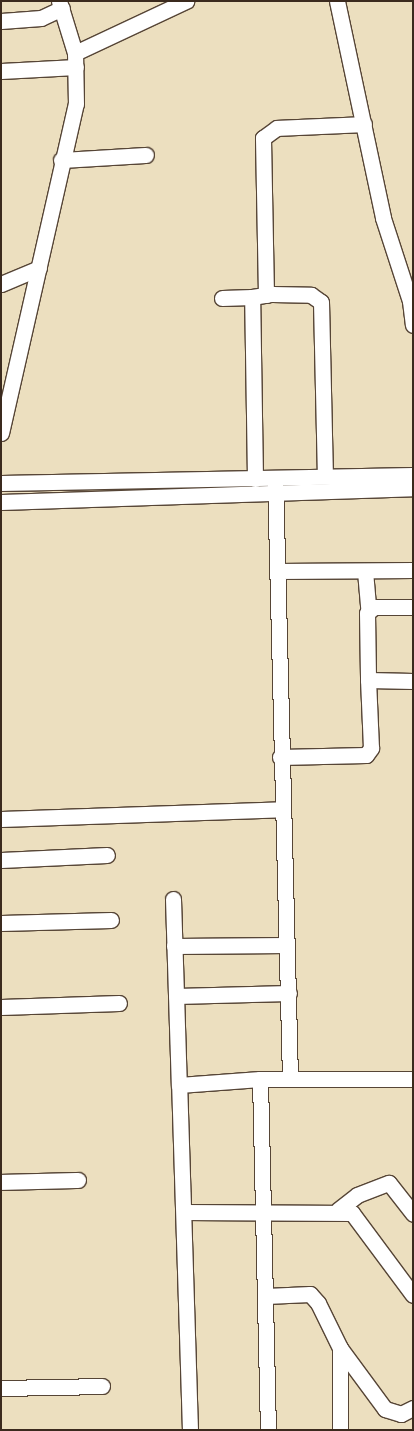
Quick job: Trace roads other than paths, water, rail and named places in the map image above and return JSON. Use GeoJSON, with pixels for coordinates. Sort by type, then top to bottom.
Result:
{"type":"FeatureCollection","features":[{"type":"Feature","properties":{"kind":"street"},"geometry":{"type":"LineString","coordinates":[[1,71],[76,60],[186,1]]}},
{"type":"Feature","properties":{"kind":"street"},"geometry":{"type":"LineString","coordinates":[[337,1],[383,218],[412,308],[413,325]]}},
{"type":"Feature","properties":{"kind":"street"},"geometry":{"type":"LineString","coordinates":[[1,22],[40,18],[61,5],[76,60],[76,104],[61,160],[39,268],[1,433]]}},
{"type":"Feature","properties":{"kind":"street"},"geometry":{"type":"LineString","coordinates":[[255,479],[264,138],[277,128],[364,124]]}},
{"type":"Feature","properties":{"kind":"street"},"geometry":{"type":"LineString","coordinates":[[61,160],[146,155]]}},
{"type":"Feature","properties":{"kind":"street"},"geometry":{"type":"LineString","coordinates":[[1,284],[39,268]]}},
{"type":"Feature","properties":{"kind":"street"},"geometry":{"type":"LineString","coordinates":[[222,298],[311,294],[321,302],[325,476]]}},
{"type":"Feature","properties":{"kind":"street"},"geometry":{"type":"LineString","coordinates":[[1,483],[255,479],[275,485],[325,476],[413,475]]}},
{"type":"Feature","properties":{"kind":"street"},"geometry":{"type":"LineString","coordinates":[[275,485],[280,757],[289,993],[290,1079]]}},
{"type":"Feature","properties":{"kind":"street"},"geometry":{"type":"LineString","coordinates":[[1,502],[275,485],[413,488]]}},
{"type":"Feature","properties":{"kind":"street"},"geometry":{"type":"LineString","coordinates":[[278,571],[413,570]]}},
{"type":"Feature","properties":{"kind":"street"},"geometry":{"type":"LineString","coordinates":[[280,757],[366,755],[371,748],[366,571]]}},
{"type":"Feature","properties":{"kind":"street"},"geometry":{"type":"LineString","coordinates":[[368,609],[413,608]]}},
{"type":"Feature","properties":{"kind":"street"},"geometry":{"type":"LineString","coordinates":[[368,680],[413,681]]}},
{"type":"Feature","properties":{"kind":"street"},"geometry":{"type":"LineString","coordinates":[[1,819],[283,809]]}},
{"type":"Feature","properties":{"kind":"street"},"geometry":{"type":"LineString","coordinates":[[1,860],[107,855]]}},
{"type":"Feature","properties":{"kind":"street"},"geometry":{"type":"LineString","coordinates":[[172,899],[190,1430]]}},
{"type":"Feature","properties":{"kind":"street"},"geometry":{"type":"LineString","coordinates":[[1,923],[111,920]]}},
{"type":"Feature","properties":{"kind":"street"},"geometry":{"type":"LineString","coordinates":[[174,946],[286,945]]}},
{"type":"Feature","properties":{"kind":"street"},"geometry":{"type":"LineString","coordinates":[[176,996],[289,993]]}},
{"type":"Feature","properties":{"kind":"street"},"geometry":{"type":"LineString","coordinates":[[1,1007],[119,1003]]}},
{"type":"Feature","properties":{"kind":"street"},"geometry":{"type":"LineString","coordinates":[[179,1086],[260,1079],[413,1079]]}},
{"type":"Feature","properties":{"kind":"street"},"geometry":{"type":"LineString","coordinates":[[260,1079],[268,1430]]}},
{"type":"Feature","properties":{"kind":"street"},"geometry":{"type":"LineString","coordinates":[[1,1182],[78,1180]]}},
{"type":"Feature","properties":{"kind":"street"},"geometry":{"type":"LineString","coordinates":[[338,1210],[357,1195],[389,1183],[413,1214]]}},
{"type":"Feature","properties":{"kind":"street"},"geometry":{"type":"LineString","coordinates":[[184,1212],[338,1210],[352,1213],[365,1225],[413,1295]]}},
{"type":"Feature","properties":{"kind":"street"},"geometry":{"type":"LineString","coordinates":[[266,1296],[313,1297],[340,1348],[385,1409],[402,1414],[413,1408]]}},
{"type":"Feature","properties":{"kind":"street"},"geometry":{"type":"LineString","coordinates":[[340,1348],[340,1430]]}},
{"type":"Feature","properties":{"kind":"street"},"geometry":{"type":"LineString","coordinates":[[1,1388],[102,1386]]}}]}
